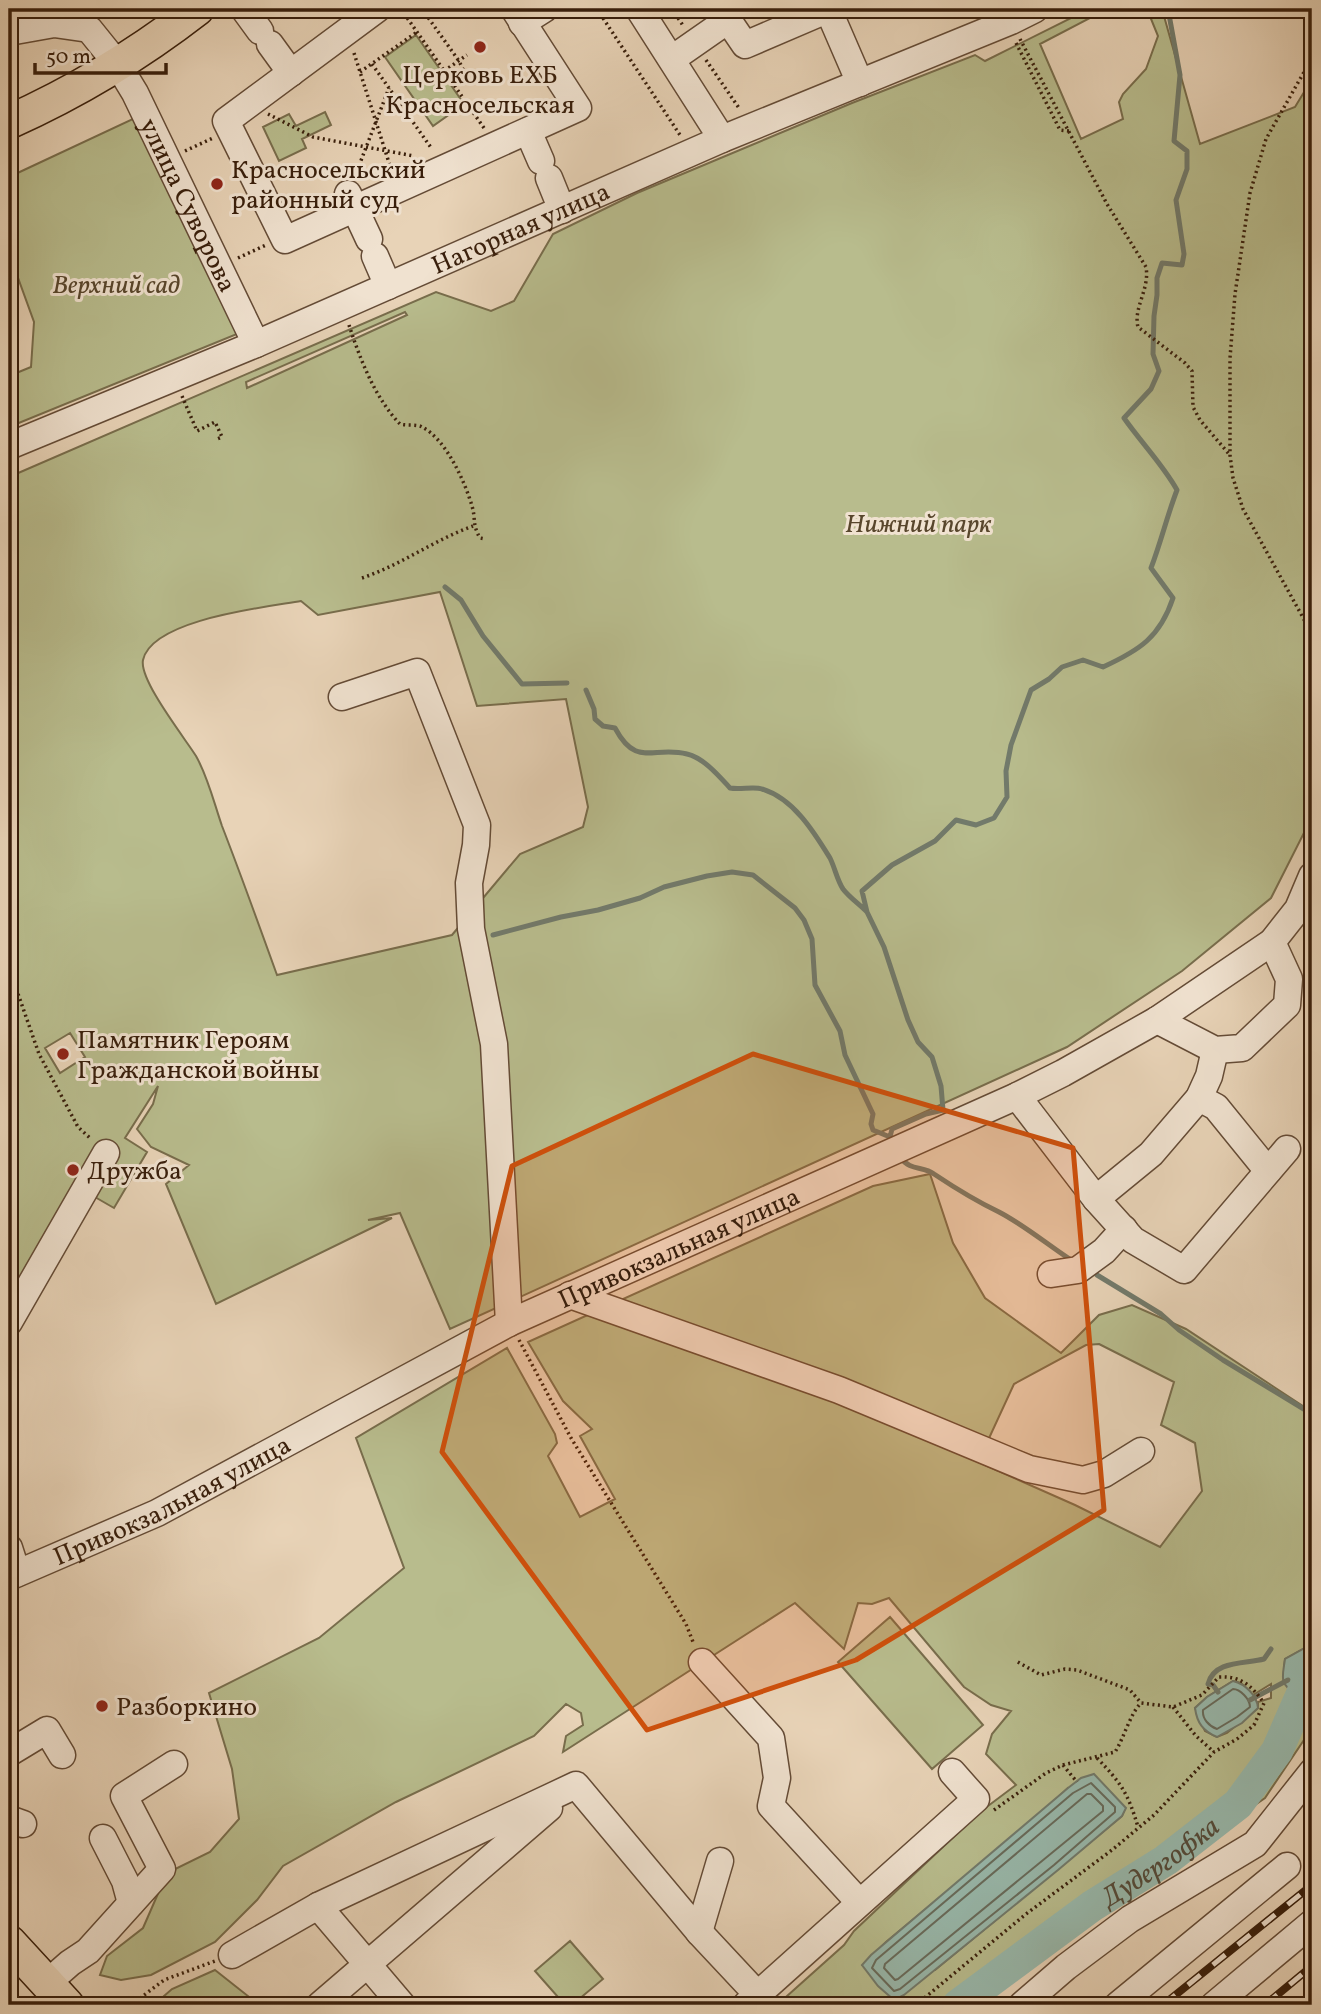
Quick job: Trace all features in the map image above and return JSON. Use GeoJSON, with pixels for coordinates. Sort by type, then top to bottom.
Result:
{"type":"FeatureCollection","features":[{"type":"Feature","properties":{"kind":"main road"},"geometry":{"type":"LineString","coordinates":[[9,122],[62,98],[118,65],[197,9]]}},
{"type":"Feature","properties":{"kind":"main road"},"geometry":{"type":"LineString","coordinates":[[9,1942],[57,1995]]}},
{"type":"Feature","properties":{"kind":"street"},"geometry":{"type":"LineString","coordinates":[[244,9],[291,73]]}},
{"type":"Feature","properties":{"kind":"street"},"geometry":{"type":"LineString","coordinates":[[377,9],[226,121],[285,240],[352,201],[528,131],[578,108],[527,13]]}},
{"type":"Feature","properties":{"kind":"street"},"geometry":{"type":"LineString","coordinates":[[639,9],[722,139]]}},
{"type":"Feature","properties":{"kind":"street"},"geometry":{"type":"LineString","coordinates":[[672,59],[731,14],[745,45],[829,9],[860,83]]}},
{"type":"Feature","properties":{"kind":"street","name":"Нагорная улица"},"geometry":{"type":"LineString","coordinates":[[9,446],[256,344],[722,139],[860,83],[980,20],[1035,9]]}},
{"type":"Feature","properties":{"kind":"street","name":"улица Суворова"},"geometry":{"type":"LineString","coordinates":[[9,32],[54,24],[89,29],[118,65],[140,102],[256,344]]}},
{"type":"Feature","properties":{"kind":"street"},"geometry":{"type":"LineString","coordinates":[[528,131],[562,210]]}},
{"type":"Feature","properties":{"kind":"street"},"geometry":{"type":"LineString","coordinates":[[352,201],[388,286]]}},
{"type":"Feature","properties":{"kind":"street"},"geometry":{"type":"LineString","coordinates":[[342,696],[418,672],[477,825],[469,884],[471,929],[494,1044],[509,1323]]}},
{"type":"Feature","properties":{"kind":"street","name":"Привокзальная улица"},"geometry":{"type":"LineString","coordinates":[[13,1575],[157,1513],[509,1323],[1017,1096],[1157,1020],[1272,942],[1298,909],[1312,876]]}},
{"type":"Feature","properties":{"kind":"street"},"geometry":{"type":"LineString","coordinates":[[1157,1020],[1215,1050],[1242,1048],[1287,1005],[1289,979],[1272,942]]}},
{"type":"Feature","properties":{"kind":"street"},"geometry":{"type":"LineString","coordinates":[[1096,1199],[1151,1153],[1199,1098],[1209,1076],[1215,1050]]}},
{"type":"Feature","properties":{"kind":"street"},"geometry":{"type":"LineString","coordinates":[[1017,1096],[1096,1199],[1133,1240],[1184,1270],[1287,1149]]}},
{"type":"Feature","properties":{"kind":"street"},"geometry":{"type":"LineString","coordinates":[[1199,1098],[1216,1107],[1268,1171]]}},
{"type":"Feature","properties":{"kind":"street"},"geometry":{"type":"LineString","coordinates":[[9,1322],[106,1153]]}},
{"type":"Feature","properties":{"kind":"street"},"geometry":{"type":"LineString","coordinates":[[1051,1274],[1078,1270],[1104,1251],[1124,1229]]}},
{"type":"Feature","properties":{"kind":"street"},"geometry":{"type":"LineString","coordinates":[[570,1295],[839,1390],[1029,1469],[1083,1480],[1104,1474],[1141,1451]]}},
{"type":"Feature","properties":{"kind":"street"},"geometry":{"type":"LineString","coordinates":[[9,1548],[13,1575]]}},
{"type":"Feature","properties":{"kind":"street"},"geometry":{"type":"LineString","coordinates":[[702,1662],[771,1738],[777,1778],[771,1806],[859,1902]]}},
{"type":"Feature","properties":{"kind":"street"},"geometry":{"type":"LineString","coordinates":[[9,1753],[47,1730],[62,1755]]}},
{"type":"Feature","properties":{"kind":"street"},"geometry":{"type":"LineString","coordinates":[[57,1995],[70,1963],[88,1951],[162,1869],[124,1796],[174,1764]]}},
{"type":"Feature","properties":{"kind":"street"},"geometry":{"type":"LineString","coordinates":[[576,1784],[752,2000],[976,1799],[952,1772]]}},
{"type":"Feature","properties":{"kind":"street"},"geometry":{"type":"LineString","coordinates":[[1022,2005],[1066,1967],[1130,1919],[1255,1844],[1312,1772]]}},
{"type":"Feature","properties":{"kind":"street"},"geometry":{"type":"LineString","coordinates":[[232,1955],[318,1906],[576,1784]]}},
{"type":"Feature","properties":{"kind":"street"},"geometry":{"type":"LineString","coordinates":[[320,2005],[576,1784]]}},
{"type":"Feature","properties":{"kind":"street"},"geometry":{"type":"LineString","coordinates":[[103,1838],[125,1881],[131,1903]]}},
{"type":"Feature","properties":{"kind":"street"},"geometry":{"type":"LineString","coordinates":[[699,1932],[720,1861]]}},
{"type":"Feature","properties":{"kind":"street"},"geometry":{"type":"LineString","coordinates":[[1118,2005],[1287,1866]]}},
{"type":"Feature","properties":{"kind":"street"},"geometry":{"type":"LineString","coordinates":[[318,1906],[402,2005]]}},
{"type":"Feature","properties":{"kind":"street"},"geometry":{"type":"LineString","coordinates":[[1214,2005],[1312,1923]]}},
{"type":"Feature","properties":{"kind":"path"},"geometry":{"type":"LineString","coordinates":[[401,9],[489,135]]}},
{"type":"Feature","properties":{"kind":"path"},"geometry":{"type":"LineString","coordinates":[[422,9],[459,61],[470,83]]}},
{"type":"Feature","properties":{"kind":"path"},"geometry":{"type":"LineString","coordinates":[[597,9],[673,124]]}},
{"type":"Feature","properties":{"kind":"path"},"geometry":{"type":"LineString","coordinates":[[360,72],[417,32]]}},
{"type":"Feature","properties":{"kind":"path"},"geometry":{"type":"LineString","coordinates":[[1069,131],[1060,130],[1014,41],[1019,36],[1069,131],[1107,204],[1146,267],[1148,277],[1137,316],[1138,327],[1185,363],[1192,372],[1193,407],[1200,420],[1230,455]]}},
{"type":"Feature","properties":{"kind":"path"},"geometry":{"type":"LineString","coordinates":[[351,45],[393,174]]}},
{"type":"Feature","properties":{"kind":"path"},"geometry":{"type":"LineString","coordinates":[[444,71],[467,55]]}},
{"type":"Feature","properties":{"kind":"path"},"geometry":{"type":"LineString","coordinates":[[1312,58],[1266,139],[1250,193],[1235,294],[1230,358],[1230,455],[1233,478],[1243,509],[1312,634]]}},
{"type":"Feature","properties":{"kind":"path"},"geometry":{"type":"LineString","coordinates":[[276,119],[313,137],[411,157],[432,149],[372,64]]}},
{"type":"Feature","properties":{"kind":"path"},"geometry":{"type":"LineString","coordinates":[[352,201],[366,148],[389,88]]}},
{"type":"Feature","properties":{"kind":"path"},"geometry":{"type":"LineString","coordinates":[[182,152],[230,129]]}},
{"type":"Feature","properties":{"kind":"path"},"geometry":{"type":"LineString","coordinates":[[228,263],[284,237]]}},
{"type":"Feature","properties":{"kind":"path"},"geometry":{"type":"LineString","coordinates":[[345,306],[360,355],[392,416],[400,424],[420,425],[440,444],[456,466],[468,492],[474,513],[472,526],[480,538],[485,539]]}},
{"type":"Feature","properties":{"kind":"path"},"geometry":{"type":"LineString","coordinates":[[184,401],[197,431],[215,422],[222,437],[217,439]]}},
{"type":"Feature","properties":{"kind":"path"},"geometry":{"type":"LineString","coordinates":[[362,578],[382,571],[472,526]]}},
{"type":"Feature","properties":{"kind":"path"},"geometry":{"type":"LineString","coordinates":[[9,968],[39,1054],[78,1127],[106,1153]]}},
{"type":"Feature","properties":{"kind":"path"},"geometry":{"type":"LineString","coordinates":[[509,1323],[571,1438],[685,1624],[702,1662]]}},
{"type":"Feature","properties":{"kind":"path"},"geometry":{"type":"LineString","coordinates":[[916,2005],[1026,1914],[1112,1850],[1168,1802],[1214,1752],[1254,1725],[1264,1703],[1254,1690],[1238,1678],[1219,1677],[1202,1695],[1173,1707],[1141,1703],[1130,1690],[1077,1670],[1065,1669],[1041,1675],[1016,1661]]}},
{"type":"Feature","properties":{"kind":"path"},"geometry":{"type":"LineString","coordinates":[[993,1810],[1045,1773],[1063,1765],[1115,1752],[1124,1738],[1136,1707],[1141,1703]]}},
{"type":"Feature","properties":{"kind":"path"},"geometry":{"type":"LineString","coordinates":[[1173,1707],[1196,1736],[1214,1752]]}},
{"type":"Feature","properties":{"kind":"path"},"geometry":{"type":"LineString","coordinates":[[1097,1758],[1124,1787],[1138,1827]]}},
{"type":"Feature","properties":{"kind":"path"},"geometry":{"type":"LineString","coordinates":[[1063,1765],[1077,1782]]}},
{"type":"Feature","properties":{"kind":"path"},"geometry":{"type":"LineString","coordinates":[[131,2005],[164,1980],[232,1955]]}},
{"type":"Feature","properties":{"kind":"highlighted area"},"geometry":{"type":"Polygon","coordinates":[[[753,1054],[1073,1148],[1104,1510],[856,1660],[647,1730],[442,1452],[512,1166],[753,1054]]]}},
{"type":"Feature","properties":{"kind":"green space","name":"Нижний парк"},"geometry":{"type":"Polygon","coordinates":[[[1089,9],[1100,9],[1092,17],[1040,44],[1081,139],[1123,119],[1119,102],[1146,69],[1158,36],[1147,9],[1162,9],[1200,144],[1295,107],[1312,79],[1312,817],[1271,898],[1182,971],[1067,1047],[450,1329],[400,1213],[368,1220],[392,1218],[216,1304],[166,1184],[189,1165],[151,1147],[137,1129],[153,1104],[158,1086],[125,1138],[147,1152],[114,1208],[81,1189],[9,1311],[9,477],[436,292],[491,311],[514,301],[553,234],[637,193],[852,103],[975,55],[985,61],[1089,9]],[[405,312],[246,382],[247,388],[407,315],[405,312]],[[440,592],[318,615],[301,601],[213,617],[167,634],[151,646],[143,660],[148,681],[155,694],[196,756],[204,773],[277,975],[452,935],[520,854],[583,827],[588,807],[566,699],[477,706],[440,592]],[[70,1033],[45,1048],[60,1073],[85,1057],[70,1033]]]}},
{"type":"Feature","properties":{"kind":"green space"},"geometry":{"type":"Polygon","coordinates":[[[416,35],[464,104],[433,126],[385,57],[416,35]]]}},
{"type":"Feature","properties":{"kind":"green space"},"geometry":{"type":"Polygon","coordinates":[[[325,112],[331,125],[302,139],[306,148],[279,161],[263,127],[289,114],[296,126],[325,112]]]}},
{"type":"Feature","properties":{"kind":"green space","name":"Верхний сад"},"geometry":{"type":"Polygon","coordinates":[[[137,117],[237,334],[9,427],[9,376],[31,367],[34,322],[9,253],[9,177],[137,117]]]}},
{"type":"Feature","properties":{"kind":"green space"},"geometry":{"type":"Polygon","coordinates":[[[930,1174],[953,1243],[985,1298],[1061,1353],[1099,1315],[1132,1305],[1186,1329],[1312,1412],[1312,1644],[1285,1659],[1284,1668],[1309,1693],[1312,1686],[1312,1728],[1265,1798],[1146,1880],[1131,1866],[1112,1883],[1089,1895],[1011,1951],[996,1968],[939,2005],[777,2005],[844,1945],[854,1931],[980,1812],[1016,1785],[986,1754],[992,1734],[1011,1711],[991,1705],[964,1687],[889,1598],[872,1604],[858,1603],[844,1649],[795,1603],[563,1752],[566,1736],[583,1725],[581,1713],[566,1704],[534,1736],[396,1802],[283,1866],[257,1900],[215,1942],[151,1975],[121,1980],[100,1975],[107,1956],[143,1928],[167,1873],[210,1852],[239,1819],[232,1769],[209,1693],[319,1638],[404,1568],[356,1438],[507,1348],[555,1434],[557,1443],[548,1456],[580,1517],[615,1499],[580,1436],[592,1429],[563,1401],[528,1342],[873,1186],[930,1174]],[[1099,1344],[1086,1345],[1014,1384],[978,1462],[1160,1547],[1202,1491],[1195,1443],[1161,1425],[1174,1382],[1099,1344]],[[1233,1681],[1195,1708],[1205,1731],[1217,1737],[1227,1733],[1258,1708],[1258,1702],[1271,1698],[1271,1684],[1253,1695],[1241,1683],[1233,1681]],[[1068,1788],[886,1942],[863,1965],[935,1970],[1122,1816],[1125,1808],[1068,1788]]]}},
{"type":"Feature","properties":{"kind":"green space"},"geometry":{"type":"Polygon","coordinates":[[[890,1617],[983,1725],[932,1769],[838,1662],[890,1617]]]}},
{"type":"Feature","properties":{"kind":"green space"},"geometry":{"type":"Polygon","coordinates":[[[570,1941],[603,1979],[572,2005],[565,2005],[535,1971],[570,1941]]]}},
{"type":"Feature","properties":{"kind":"green space"},"geometry":{"type":"Polygon","coordinates":[[[215,1970],[253,2000],[255,2005],[156,2005],[172,1989],[215,1970]]]}},
{"type":"Feature","properties":{"kind":"water"},"geometry":{"type":"Polygon","coordinates":[[[1312,1644],[1312,1686],[1309,1693],[1297,1696],[1283,1680],[1285,1659],[1312,1644]]]}},
{"type":"Feature","properties":{"kind":"water"},"geometry":{"type":"Polygon","coordinates":[[[1233,1681],[1250,1691],[1258,1708],[1242,1723],[1217,1737],[1202,1726],[1195,1708],[1233,1681]]]}},
{"type":"Feature","properties":{"kind":"water"},"geometry":{"type":"Polygon","coordinates":[[[1094,1774],[1126,1808],[1122,1816],[904,1995],[894,2000],[878,1986],[862,1965],[871,1955],[1068,1788],[1081,1778],[1094,1774]]]}},
{"type":"Feature","properties":{"kind":"waterway"},"geometry":{"type":"LineString","coordinates":[[493,935],[598,910],[640,898],[664,887],[707,876],[732,872],[753,875],[795,908],[804,920],[812,939],[815,985],[840,1031],[845,1055],[873,1114],[873,1130],[890,1137],[892,1129],[926,1114],[943,1110],[941,1086],[932,1057],[918,1042],[908,1020],[884,947],[867,912],[862,891],[892,865],[935,841],[956,820],[976,825],[994,818],[1007,797],[1006,771],[1011,745],[1031,690],[1062,667],[1083,660],[1103,667],[1128,655],[1155,632],[1173,598],[1151,568],[1177,490],[1124,418],[1151,389],[1159,371],[1153,354],[1154,316],[1157,278],[1162,263],[1182,265],[1184,254],[1176,200],[1187,169],[1187,151],[1174,141],[1180,75],[1168,9]]}},
{"type":"Feature","properties":{"kind":"waterway"},"geometry":{"type":"LineString","coordinates":[[445,587],[461,600],[483,636],[522,684],[567,683]]}},
{"type":"Feature","properties":{"kind":"waterway"},"geometry":{"type":"LineString","coordinates":[[586,690],[595,719],[603,726],[615,728],[623,741],[638,752],[687,754],[711,768],[730,788],[759,788],[784,800],[817,838],[830,858],[843,889],[867,912]]}},
{"type":"Feature","properties":{"kind":"waterway"},"geometry":{"type":"LineString","coordinates":[[901,1158],[908,1165],[930,1172],[1008,1217],[1071,1260]]}},
{"type":"Feature","properties":{"kind":"waterway"},"geometry":{"type":"LineString","coordinates":[[1097,1275],[1161,1314],[1179,1330],[1223,1360],[1312,1414]]}},
{"type":"Feature","properties":{"kind":"waterway"},"geometry":{"type":"LineString","coordinates":[[1218,1692],[1213,1685],[1208,1684],[1217,1671],[1231,1664],[1264,1659],[1271,1649]]}},
{"type":"Feature","properties":{"kind":"waterway","name":"Дудергофка"},"geometry":{"type":"LineString","coordinates":[[958,2005],[1092,1906],[1166,1860],[1238,1804],[1277,1751],[1312,1671]]}},
{"type":"Feature","properties":{"kind":"waterway"},"geometry":{"type":"LineString","coordinates":[[1250,1700],[1288,1680]]}},
{"type":"Feature","properties":{"kind":"railway"},"geometry":{"type":"LineString","coordinates":[[1163,2005],[1312,1885]]}},
{"type":"Feature","properties":{"kind":"railway"},"geometry":{"type":"LineString","coordinates":[[1265,2005],[1312,1966]]}},
{"type":"Feature","properties":{"kind":"place","name":"Церковь ЕХБ Красносельская"},"geometry":{"type":"Point","coordinates":[480,47]}},
{"type":"Feature","properties":{"kind":"place","name":"Красносельский районный суд"},"geometry":{"type":"Point","coordinates":[217,184]}},
{"type":"Feature","properties":{"kind":"place","name":"Памятник Героям Гражданской войны"},"geometry":{"type":"Point","coordinates":[63,1054]}},
{"type":"Feature","properties":{"kind":"place","name":"Дружба"},"geometry":{"type":"Point","coordinates":[73,1170]}},
{"type":"Feature","properties":{"kind":"place","name":"Разборкино"},"geometry":{"type":"Point","coordinates":[102,1706]}}]}
